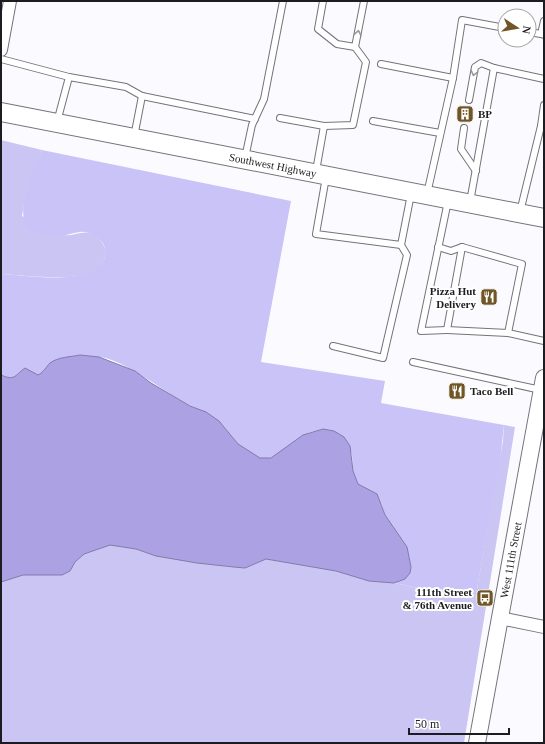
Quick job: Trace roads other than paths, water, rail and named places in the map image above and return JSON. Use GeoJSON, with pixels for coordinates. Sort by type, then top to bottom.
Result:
{"type":"FeatureCollection","features":[{"type":"Feature","properties":{"kind":"main road","name":"Southwest Highway"},"geometry":{"type":"LineString","coordinates":[[1,112],[544,218]]}},
{"type":"Feature","properties":{"kind":"main road","name":"West 111th Street"},"geometry":{"type":"LineString","coordinates":[[477,743],[543,383]]}},
{"type":"Feature","properties":{"kind":"street"},"geometry":{"type":"LineString","coordinates":[[1,50],[10,1]]}},
{"type":"Feature","properties":{"kind":"street"},"geometry":{"type":"LineString","coordinates":[[500,618],[544,627]]}},
{"type":"Feature","properties":{"kind":"lane"},"geometry":{"type":"LineString","coordinates":[[245,160],[252,126],[264,99],[283,1]]}},
{"type":"Feature","properties":{"kind":"lane"},"geometry":{"type":"LineString","coordinates":[[280,118],[324,126],[354,125],[366,62],[355,47],[337,44],[318,29],[323,1]]}},
{"type":"Feature","properties":{"kind":"lane"},"geometry":{"type":"LineString","coordinates":[[355,47],[364,1]]}},
{"type":"Feature","properties":{"kind":"lane"},"geometry":{"type":"LineString","coordinates":[[333,346],[383,358],[406,255],[401,245],[440,133],[453,78],[462,20],[497,27]]}},
{"type":"Feature","properties":{"kind":"lane"},"geometry":{"type":"LineString","coordinates":[[542,34],[544,21]]}},
{"type":"Feature","properties":{"kind":"lane"},"geometry":{"type":"LineString","coordinates":[[1,59],[69,77],[126,87],[142,96],[255,119]]}},
{"type":"Feature","properties":{"kind":"lane"},"geometry":{"type":"LineString","coordinates":[[381,64],[453,78]]}},
{"type":"Feature","properties":{"kind":"lane"},"geometry":{"type":"LineString","coordinates":[[469,100],[475,67],[481,64],[544,79]]}},
{"type":"Feature","properties":{"kind":"lane"},"geometry":{"type":"LineString","coordinates":[[470,204],[494,68]]}},
{"type":"Feature","properties":{"kind":"lane"},"geometry":{"type":"LineString","coordinates":[[57,123],[69,77]]}},
{"type":"Feature","properties":{"kind":"lane"},"geometry":{"type":"LineString","coordinates":[[134,138],[142,96]]}},
{"type":"Feature","properties":{"kind":"lane"},"geometry":{"type":"LineString","coordinates":[[520,214],[542,126],[544,105]]}},
{"type":"Feature","properties":{"kind":"lane"},"geometry":{"type":"LineString","coordinates":[[374,121],[440,133]]}},
{"type":"Feature","properties":{"kind":"lane"},"geometry":{"type":"LineString","coordinates":[[324,126],[316,234],[401,245]]}},
{"type":"Feature","properties":{"kind":"lane"},"geometry":{"type":"LineString","coordinates":[[464,128],[461,149],[476,171]]}},
{"type":"Feature","properties":{"kind":"lane"},"geometry":{"type":"LineString","coordinates":[[448,200],[421,331],[447,330],[508,333],[544,341]]}},
{"type":"Feature","properties":{"kind":"lane"},"geometry":{"type":"LineString","coordinates":[[438,247],[451,251],[462,247],[522,264],[508,333]]}},
{"type":"Feature","properties":{"kind":"lane"},"geometry":{"type":"LineString","coordinates":[[447,330],[462,247]]}},
{"type":"Feature","properties":{"kind":"lane"},"geometry":{"type":"LineString","coordinates":[[413,362],[543,383]]}},
{"type":"Feature","properties":{"kind":"place","name":"BP"},"geometry":{"type":"Point","coordinates":[465,114]}},
{"type":"Feature","properties":{"kind":"place","name":"Pizza Hut Delivery"},"geometry":{"type":"Point","coordinates":[489,297]}},
{"type":"Feature","properties":{"kind":"place","name":"Taco Bell"},"geometry":{"type":"Point","coordinates":[457,391]}},
{"type":"Feature","properties":{"kind":"place","name":"111th Street & 76th Avenue"},"geometry":{"type":"Point","coordinates":[485,598]}}]}
